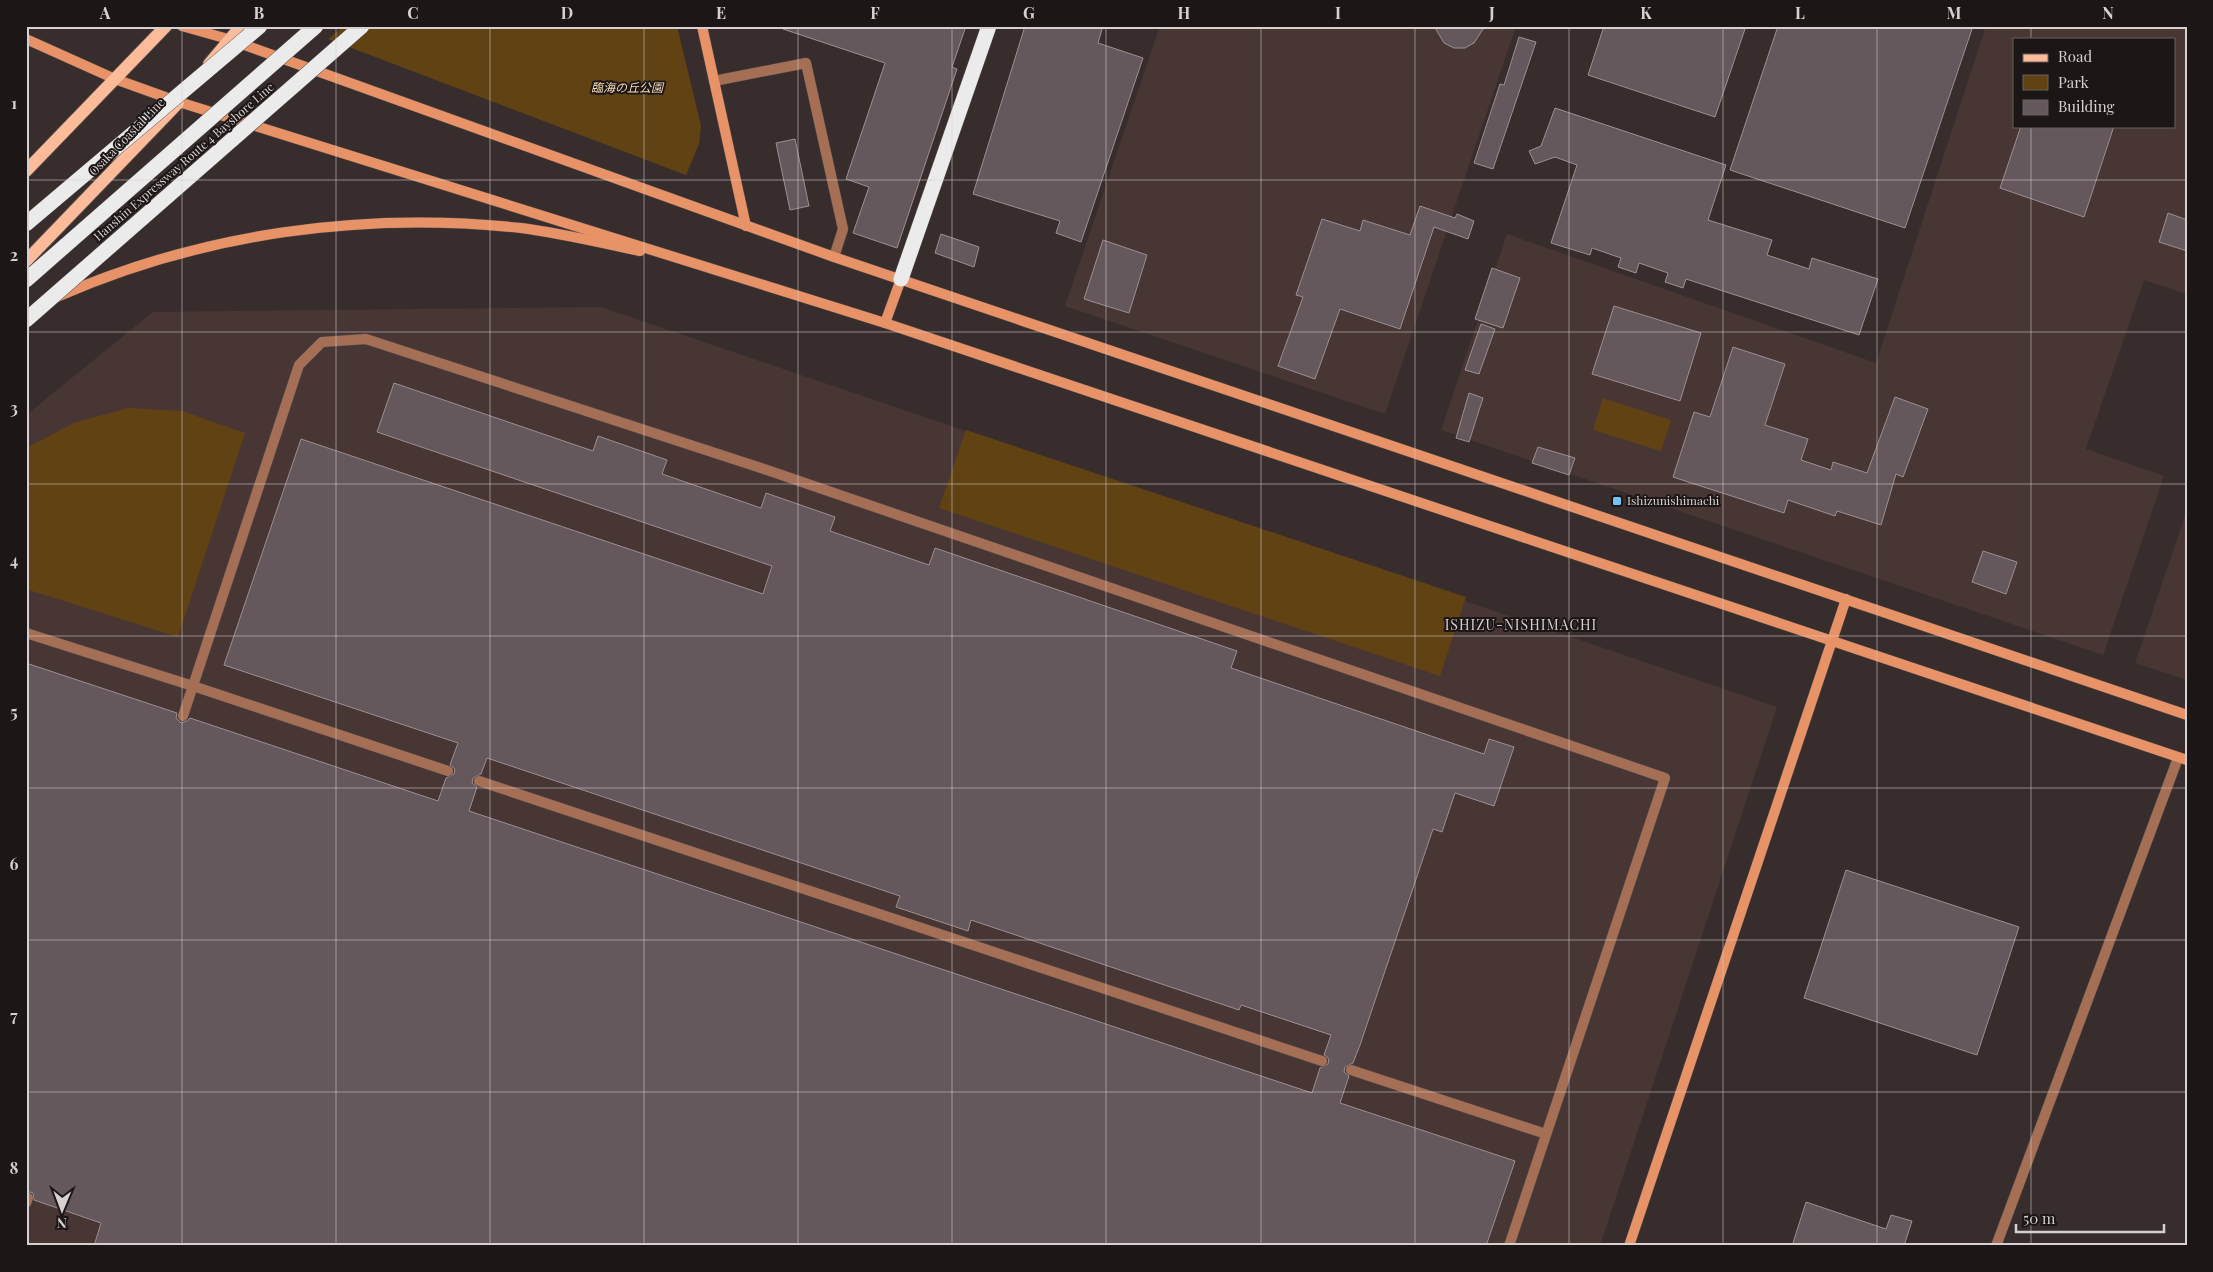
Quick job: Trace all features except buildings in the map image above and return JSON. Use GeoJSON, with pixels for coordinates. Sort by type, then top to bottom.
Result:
{"type":"FeatureCollection","features":[{"type":"Feature","properties":{"kind":"highway"},"geometry":{"type":"LineString","coordinates":[[26,224],[260,26]]}},
{"type":"Feature","properties":{"kind":"highway","name":"Hanshin Expressway Route 4 Bayshore Line"},"geometry":{"type":"LineString","coordinates":[[26,280],[316,26]]}},
{"type":"Feature","properties":{"kind":"highway","name":"Hanshin Expressway Route 4 Bayshore Line"},"geometry":{"type":"LineString","coordinates":[[26,320],[362,26]]}},
{"type":"Feature","properties":{"kind":"highway"},"geometry":{"type":"LineString","coordinates":[[901,279],[989,26]]}},
{"type":"Feature","properties":{"kind":"main road"},"geometry":{"type":"LineString","coordinates":[[26,170],[166,26]]}},
{"type":"Feature","properties":{"kind":"main road","name":"Osaka Coastal Line"},"geometry":{"type":"LineString","coordinates":[[26,262],[179,102],[228,40],[242,26]]}},
{"type":"Feature","properties":{"kind":"street"},"geometry":{"type":"LineString","coordinates":[[182,26],[228,40],[834,257],[2187,715]]}},
{"type":"Feature","properties":{"kind":"street"},"geometry":{"type":"LineString","coordinates":[[702,26],[746,226]]}},
{"type":"Feature","properties":{"kind":"street"},"geometry":{"type":"LineString","coordinates":[[26,39],[115,79],[179,102],[702,264],[885,323],[2183,759]]}},
{"type":"Feature","properties":{"kind":"street"},"geometry":{"type":"LineString","coordinates":[[26,311],[120,272],[173,256],[252,237],[330,226],[430,223],[523,229],[702,264]]}},
{"type":"Feature","properties":{"kind":"street"},"geometry":{"type":"LineString","coordinates":[[885,323],[901,279]]}},
{"type":"Feature","properties":{"kind":"street"},"geometry":{"type":"LineString","coordinates":[[1629,1246],[1846,599]]}},
{"type":"Feature","properties":{"kind":"lane"},"geometry":{"type":"LineString","coordinates":[[714,81],[806,63],[843,229],[834,257]]}},
{"type":"Feature","properties":{"kind":"lane"},"geometry":{"type":"LineString","coordinates":[[183,716],[300,365],[322,342],[366,339],[767,470],[1666,778],[1509,1246]]}},
{"type":"Feature","properties":{"kind":"lane"},"geometry":{"type":"LineString","coordinates":[[26,633],[193,686],[448,771]]}},
{"type":"Feature","properties":{"kind":"lane"},"geometry":{"type":"LineString","coordinates":[[1996,1246],[2183,759]]}},
{"type":"Feature","properties":{"kind":"lane"},"geometry":{"type":"LineString","coordinates":[[479,781],[1322,1061]]}},
{"type":"Feature","properties":{"kind":"lane"},"geometry":{"type":"LineString","coordinates":[[1351,1070],[1546,1134]]}},
{"type":"Feature","properties":{"kind":"shaded area"},"geometry":{"type":"Polygon","coordinates":[[[1160,26],[1516,26],[1385,414],[1065,306],[1160,26]]]}},
{"type":"Feature","properties":{"kind":"shaded area"},"geometry":{"type":"Polygon","coordinates":[[[1986,26],[2187,26],[2187,294],[2144,280],[2086,449],[2164,476],[2103,655],[1441,430],[1507,234],[1876,363],[1986,26]]]}},
{"type":"Feature","properties":{"kind":"shaded area"},"geometry":{"type":"Polygon","coordinates":[[[601,307],[1777,707],[1600,1246],[26,1246],[26,415],[153,312],[601,307]]]}},
{"type":"Feature","properties":{"kind":"shaded area"},"geometry":{"type":"Polygon","coordinates":[[[2187,510],[2187,680],[2135,663],[2187,510]]]}},
{"type":"Feature","properties":{"kind":"green space","name":"臨海の丘公園"},"geometry":{"type":"Polygon","coordinates":[[[344,26],[677,26],[701,126],[699,144],[686,175],[328,39],[344,26]]]}},
{"type":"Feature","properties":{"kind":"green space"},"geometry":{"type":"Polygon","coordinates":[[[1603,398],[1671,420],[1661,451],[1593,430],[1603,398]]]}},
{"type":"Feature","properties":{"kind":"green space"},"geometry":{"type":"Polygon","coordinates":[[[128,408],[182,411],[245,433],[178,637],[26,589],[26,448],[74,423],[128,408]]]}},
{"type":"Feature","properties":{"kind":"green space"},"geometry":{"type":"Polygon","coordinates":[[[966,430],[1466,597],[1440,676],[939,508],[966,430]]]}},
{"type":"Feature","properties":{"kind":"place","name":"Ishizunishimachi"},"geometry":{"type":"Point","coordinates":[1617,501]}},
{"type":"Feature","properties":{"kind":"district","name":"ISHIZU-NISHIMACHI"},"geometry":{"type":"Point","coordinates":[1521,625]}}]}
